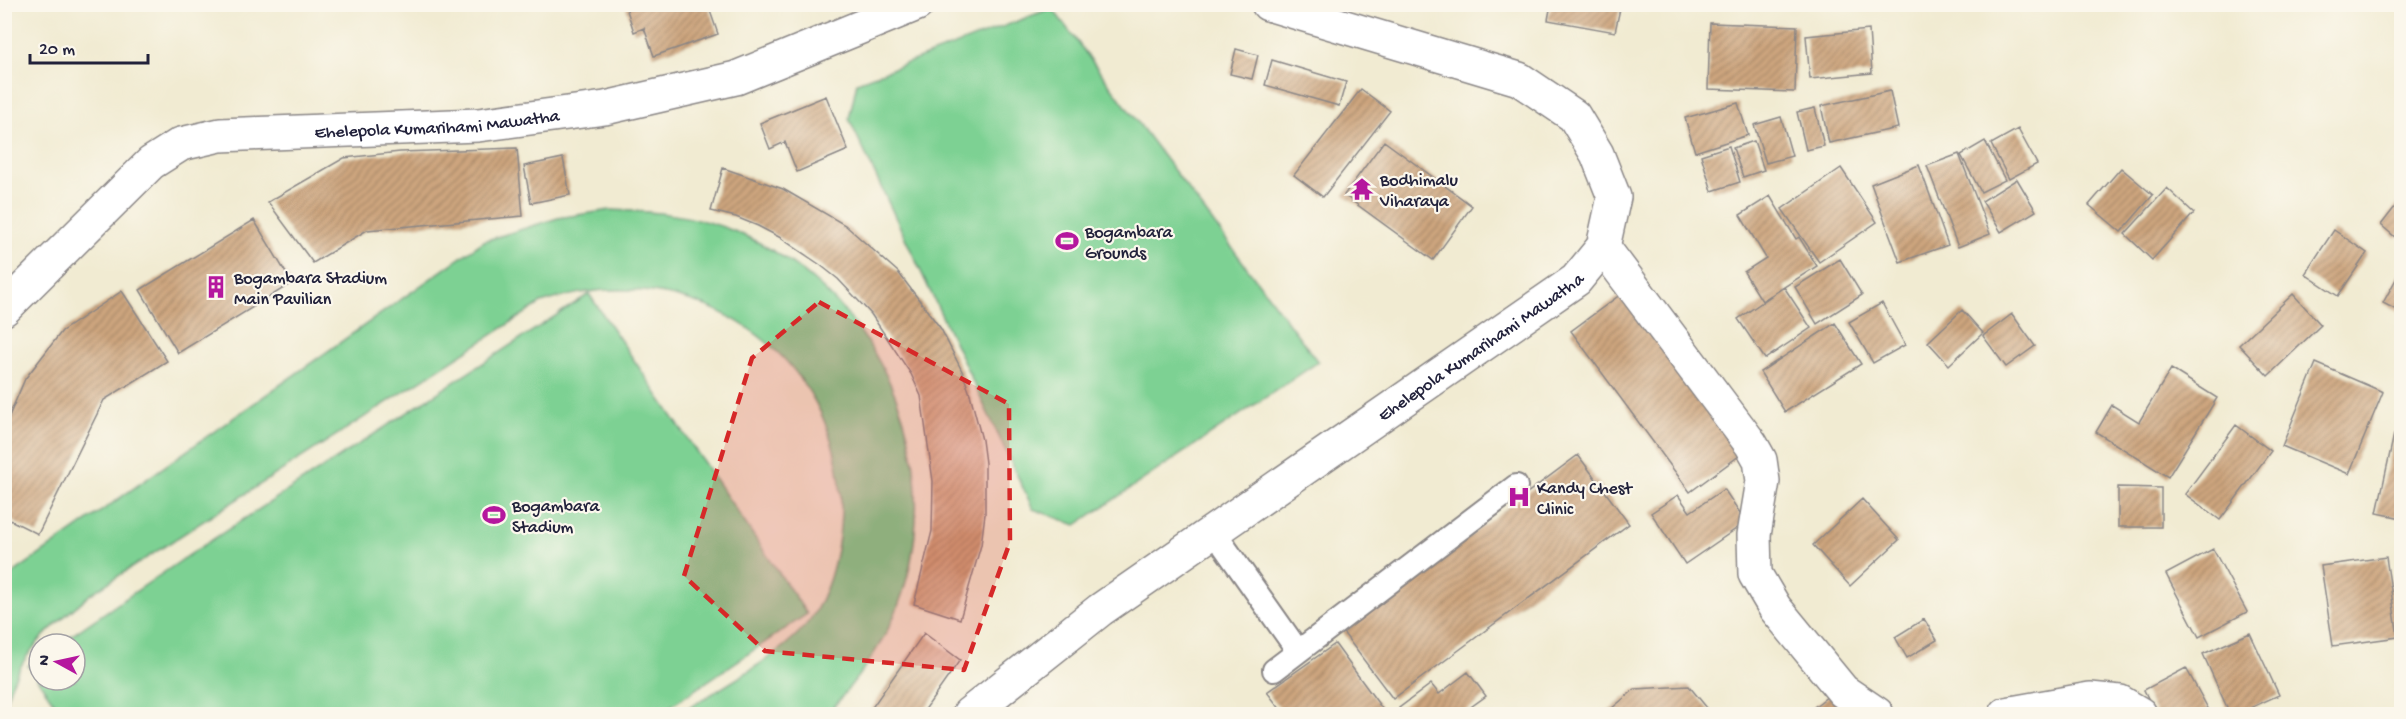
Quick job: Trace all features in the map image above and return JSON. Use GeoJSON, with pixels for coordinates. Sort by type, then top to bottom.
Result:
{"type":"FeatureCollection","features":[{"type":"Feature","properties":{"kind":"street","name":"Ehelepola Kumarihami Mawatha"},"geometry":{"type":"LineString","coordinates":[[4,309],[151,163],[181,144],[220,135],[478,125],[605,108],[736,78],[917,4]]}},
{"type":"Feature","properties":{"kind":"street","name":"Ehelepola Kumarihami Mawatha"},"geometry":{"type":"LineString","coordinates":[[969,714],[1100,610],[1576,280],[1604,247],[1614,197],[1597,154],[1574,116],[1519,79],[1268,4]]}},
{"type":"Feature","properties":{"kind":"street"},"geometry":{"type":"LineString","coordinates":[[1604,247],[1751,444],[1760,460],[1763,481],[1755,535],[1755,574],[1775,608],[1843,690],[1877,714]]}},
{"type":"Feature","properties":{"kind":"street"},"geometry":{"type":"LineString","coordinates":[[2006,714],[2090,699],[2120,702],[2140,714]]}},
{"type":"Feature","properties":{"kind":"lane"},"geometry":{"type":"LineString","coordinates":[[1274,670],[1516,486]]}},
{"type":"Feature","properties":{"kind":"lane"},"geometry":{"type":"LineString","coordinates":[[1214,532],[1298,651]]}},
{"type":"Feature","properties":{"kind":"highlighted area"},"geometry":{"type":"Polygon","coordinates":[[[819,302],[1009,404],[1010,542],[964,670],[765,651],[684,576],[752,358],[819,302]]]}},
{"type":"Feature","properties":{"kind":"green space","name":"Bogambara Grounds"},"geometry":{"type":"Polygon","coordinates":[[[1052,8],[1318,362],[1076,525],[1033,509],[849,119],[857,82],[1052,8]]]}},
{"type":"Feature","properties":{"kind":"green space"},"geometry":{"type":"Polygon","coordinates":[[[610,210],[642,211],[704,221],[734,231],[787,260],[832,297],[868,343],[894,393],[911,448],[916,506],[910,564],[886,634],[863,669],[828,714],[679,714],[773,655],[804,627],[821,601],[834,564],[841,512],[835,454],[816,404],[786,361],[748,328],[702,304],[651,292],[597,291],[541,303],[92,593],[48,632],[27,632],[27,657],[12,684],[5,703],[5,579],[484,241],[558,218],[610,210]]]}},
{"type":"Feature","properties":{"kind":"green space","name":"Bogambara Stadium"},"geometry":{"type":"Polygon","coordinates":[[[589,294],[807,614],[659,714],[62,714],[46,692],[87,692],[87,632],[77,632],[198,549],[589,294]]]}},
{"type":"Feature","properties":{"kind":"building"},"geometry":{"type":"Polygon","coordinates":[[[625,4],[720,4],[709,8],[718,34],[654,56],[644,28],[634,32],[625,4]]]}},
{"type":"Feature","properties":{"kind":"building"},"geometry":{"type":"Polygon","coordinates":[[[1551,4],[1621,4],[1615,32],[1548,20],[1551,4]]]}},
{"type":"Feature","properties":{"kind":"building"},"geometry":{"type":"Polygon","coordinates":[[[1710,23],[1797,26],[1795,92],[1708,89],[1710,23]]]}},
{"type":"Feature","properties":{"kind":"building"},"geometry":{"type":"Polygon","coordinates":[[[1869,30],[1872,73],[1810,79],[1806,36],[1869,30]]]}},
{"type":"Feature","properties":{"kind":"building"},"geometry":{"type":"Polygon","coordinates":[[[1236,49],[1258,55],[1252,79],[1230,74],[1236,49]]]}},
{"type":"Feature","properties":{"kind":"building"},"geometry":{"type":"Polygon","coordinates":[[[1272,60],[1346,82],[1339,106],[1265,85],[1272,60]]]}},
{"type":"Feature","properties":{"kind":"building"},"geometry":{"type":"Polygon","coordinates":[[[1361,89],[1390,111],[1323,197],[1294,175],[1361,89]]]}},
{"type":"Feature","properties":{"kind":"building"},"geometry":{"type":"Polygon","coordinates":[[[1890,91],[1898,128],[1829,143],[1821,106],[1890,91]]]}},
{"type":"Feature","properties":{"kind":"building"},"geometry":{"type":"Polygon","coordinates":[[[826,96],[848,150],[797,172],[785,142],[770,149],[760,123],[826,96]]]}},
{"type":"Feature","properties":{"kind":"building"},"geometry":{"type":"Polygon","coordinates":[[[1738,103],[1748,135],[1695,152],[1685,118],[1738,103]]]}},
{"type":"Feature","properties":{"kind":"building"},"geometry":{"type":"Polygon","coordinates":[[[1815,108],[1824,146],[1806,150],[1797,112],[1815,108]]]}},
{"type":"Feature","properties":{"kind":"building"},"geometry":{"type":"Polygon","coordinates":[[[1781,117],[1792,156],[1766,163],[1754,125],[1781,117]]]}},
{"type":"Feature","properties":{"kind":"building"},"geometry":{"type":"Polygon","coordinates":[[[2018,129],[2037,164],[2009,179],[1991,144],[2018,129]]]}},
{"type":"Feature","properties":{"kind":"building"},"geometry":{"type":"Polygon","coordinates":[[[1384,141],[1472,206],[1433,260],[1344,195],[1384,141]]]}},
{"type":"Feature","properties":{"kind":"building"},"geometry":{"type":"Polygon","coordinates":[[[1754,141],[1764,170],[1743,177],[1733,148],[1754,141]]]}},
{"type":"Feature","properties":{"kind":"building"},"geometry":{"type":"Polygon","coordinates":[[[1985,141],[2005,180],[1981,192],[1961,155],[1985,141]]]}},
{"type":"Feature","properties":{"kind":"building"},"geometry":{"type":"Polygon","coordinates":[[[1729,146],[1740,182],[1712,191],[1701,155],[1729,146]]]}},
{"type":"Feature","properties":{"kind":"building"},"geometry":{"type":"Polygon","coordinates":[[[517,148],[523,216],[367,230],[313,263],[268,202],[344,158],[400,152],[517,148]]]}},
{"type":"Feature","properties":{"kind":"building"},"geometry":{"type":"Polygon","coordinates":[[[1959,154],[1990,234],[1958,247],[1927,166],[1959,154]]]}},
{"type":"Feature","properties":{"kind":"building"},"geometry":{"type":"Polygon","coordinates":[[[563,158],[570,195],[531,203],[524,166],[563,158]]]}},
{"type":"Feature","properties":{"kind":"building"},"geometry":{"type":"Polygon","coordinates":[[[1919,165],[1948,245],[1900,262],[1871,184],[1919,165]]]}},
{"type":"Feature","properties":{"kind":"building"},"geometry":{"type":"Polygon","coordinates":[[[723,168],[783,189],[845,225],[898,272],[941,329],[962,371],[970,394],[982,440],[985,463],[985,514],[981,545],[960,619],[914,604],[932,531],[933,481],[921,396],[911,374],[871,314],[838,279],[779,237],[736,217],[711,211],[723,168]]]}},
{"type":"Feature","properties":{"kind":"building"},"geometry":{"type":"Polygon","coordinates":[[[1841,168],[1877,222],[1819,262],[1782,209],[1841,168]]]}},
{"type":"Feature","properties":{"kind":"building"},"geometry":{"type":"Polygon","coordinates":[[[2121,168],[2153,195],[2121,232],[2089,205],[2121,168]]]}},
{"type":"Feature","properties":{"kind":"building"},"geometry":{"type":"Polygon","coordinates":[[[2017,179],[2036,211],[2001,232],[1982,201],[2017,179]]]}},
{"type":"Feature","properties":{"kind":"building"},"geometry":{"type":"Polygon","coordinates":[[[2167,188],[2194,213],[2152,260],[2125,234],[2167,188]]]}},
{"type":"Feature","properties":{"kind":"building"},"geometry":{"type":"Polygon","coordinates":[[[1770,196],[1796,239],[1799,237],[1817,266],[1762,301],[1744,272],[1766,258],[1740,215],[1770,196]]]}},
{"type":"Feature","properties":{"kind":"building"},"geometry":{"type":"Polygon","coordinates":[[[2398,203],[2402,206],[2402,231],[2396,238],[2381,225],[2398,203]]]}},
{"type":"Feature","properties":{"kind":"building","name":"Bogambara Stadium Main Pavilian"},"geometry":{"type":"Polygon","coordinates":[[[254,220],[292,283],[178,353],[140,290],[254,220]]]}},
{"type":"Feature","properties":{"kind":"building"},"geometry":{"type":"Polygon","coordinates":[[[2334,230],[2367,253],[2338,296],[2305,274],[2334,230]]]}},
{"type":"Feature","properties":{"kind":"building"},"geometry":{"type":"Polygon","coordinates":[[[1840,259],[1862,295],[1817,324],[1795,287],[1840,259]]]}},
{"type":"Feature","properties":{"kind":"building"},"geometry":{"type":"Polygon","coordinates":[[[2402,268],[2402,313],[2383,303],[2402,268]]]}},
{"type":"Feature","properties":{"kind":"building"},"geometry":{"type":"Polygon","coordinates":[[[1632,286],[1751,447],[1690,492],[1571,331],[1632,286]]]}},
{"type":"Feature","properties":{"kind":"building"},"geometry":{"type":"Polygon","coordinates":[[[1784,287],[1811,328],[1765,359],[1738,319],[1784,287]]]}},
{"type":"Feature","properties":{"kind":"building"},"geometry":{"type":"Polygon","coordinates":[[[122,291],[167,361],[104,400],[38,534],[4,517],[4,428],[25,379],[62,331],[122,291]]]}},
{"type":"Feature","properties":{"kind":"building"},"geometry":{"type":"Polygon","coordinates":[[[2293,294],[2321,325],[2268,376],[2239,345],[2293,294]]]}},
{"type":"Feature","properties":{"kind":"building"},"geometry":{"type":"Polygon","coordinates":[[[1882,303],[1905,345],[1873,363],[1849,322],[1882,303]]]}},
{"type":"Feature","properties":{"kind":"building"},"geometry":{"type":"Polygon","coordinates":[[[1962,310],[1983,333],[1949,365],[1928,342],[1962,310]]]}},
{"type":"Feature","properties":{"kind":"building"},"geometry":{"type":"Polygon","coordinates":[[[2012,314],[2035,346],[2006,367],[1983,336],[2012,314]]]}},
{"type":"Feature","properties":{"kind":"building"},"geometry":{"type":"Polygon","coordinates":[[[1835,323],[1861,364],[1785,412],[1760,372],[1835,323]]]}},
{"type":"Feature","properties":{"kind":"building"},"geometry":{"type":"Polygon","coordinates":[[[2316,363],[2383,392],[2349,474],[2282,446],[2316,363]]]}},
{"type":"Feature","properties":{"kind":"building"},"geometry":{"type":"Polygon","coordinates":[[[2171,369],[2217,398],[2168,477],[2096,432],[2112,405],[2139,422],[2171,369]]]}},
{"type":"Feature","properties":{"kind":"building"},"geometry":{"type":"Polygon","coordinates":[[[2236,425],[2271,451],[2220,520],[2185,494],[2236,425]]]}},
{"type":"Feature","properties":{"kind":"building"},"geometry":{"type":"Polygon","coordinates":[[[2394,434],[2402,435],[2402,518],[2377,513],[2394,434]]]}},
{"type":"Feature","properties":{"kind":"building"},"geometry":{"type":"Polygon","coordinates":[[[1578,455],[1629,524],[1393,699],[1342,631],[1578,455]]]}},
{"type":"Feature","properties":{"kind":"building"},"geometry":{"type":"Polygon","coordinates":[[[2118,487],[2161,488],[2161,527],[2118,527],[2118,487]]]}},
{"type":"Feature","properties":{"kind":"building"},"geometry":{"type":"Polygon","coordinates":[[[1724,489],[1746,522],[1685,564],[1651,513],[1678,495],[1690,512],[1724,489]]]}},
{"type":"Feature","properties":{"kind":"building"},"geometry":{"type":"Polygon","coordinates":[[[1862,499],[1899,540],[1850,586],[1813,545],[1862,499]]]}},
{"type":"Feature","properties":{"kind":"building"},"geometry":{"type":"Polygon","coordinates":[[[2213,549],[2247,612],[2199,637],[2166,574],[2213,549]]]}},
{"type":"Feature","properties":{"kind":"building"},"geometry":{"type":"Polygon","coordinates":[[[2386,557],[2398,637],[2333,646],[2321,566],[2386,557]]]}},
{"type":"Feature","properties":{"kind":"building"},"geometry":{"type":"Polygon","coordinates":[[[1924,619],[1937,640],[1907,658],[1895,637],[1924,619]]]}},
{"type":"Feature","properties":{"kind":"building"},"geometry":{"type":"Polygon","coordinates":[[[924,633],[960,660],[922,714],[864,714],[869,712],[924,633]]]}},
{"type":"Feature","properties":{"kind":"building"},"geometry":{"type":"Polygon","coordinates":[[[2250,633],[2279,695],[2237,714],[2230,714],[2203,654],[2250,633]]]}},
{"type":"Feature","properties":{"kind":"building"},"geometry":{"type":"Polygon","coordinates":[[[1335,644],[1386,714],[1284,714],[1267,692],[1335,644]]]}},
{"type":"Feature","properties":{"kind":"building"},"geometry":{"type":"Polygon","coordinates":[[[2186,668],[2211,714],[2156,714],[2144,690],[2186,668]]]}},
{"type":"Feature","properties":{"kind":"building"},"geometry":{"type":"Polygon","coordinates":[[[1468,672],[1486,696],[1461,714],[1404,714],[1399,708],[1431,684],[1439,694],[1468,672]]]}},
{"type":"Feature","properties":{"kind":"building"},"geometry":{"type":"Polygon","coordinates":[[[1689,686],[1712,714],[1605,714],[1635,689],[1689,686]]]}},
{"type":"Feature","properties":{"kind":"building"},"geometry":{"type":"Polygon","coordinates":[[[1832,693],[1849,714],[1805,714],[1832,693]]]}},
{"type":"Feature","properties":{"kind":"place","name":"Bodhimalu Viharaya"},"geometry":{"type":"Point","coordinates":[1362,189]}},
{"type":"Feature","properties":{"kind":"place","name":"Bogambara Grounds"},"geometry":{"type":"Point","coordinates":[1067,241]}},
{"type":"Feature","properties":{"kind":"place","name":"Bogambara Stadium Main Pavilian"},"geometry":{"type":"Point","coordinates":[216,287]}},
{"type":"Feature","properties":{"kind":"place","name":"Kandy Chest Clinic"},"geometry":{"type":"Point","coordinates":[1519,497]}},
{"type":"Feature","properties":{"kind":"place","name":"Bogambara Stadium"},"geometry":{"type":"Point","coordinates":[494,515]}}]}
